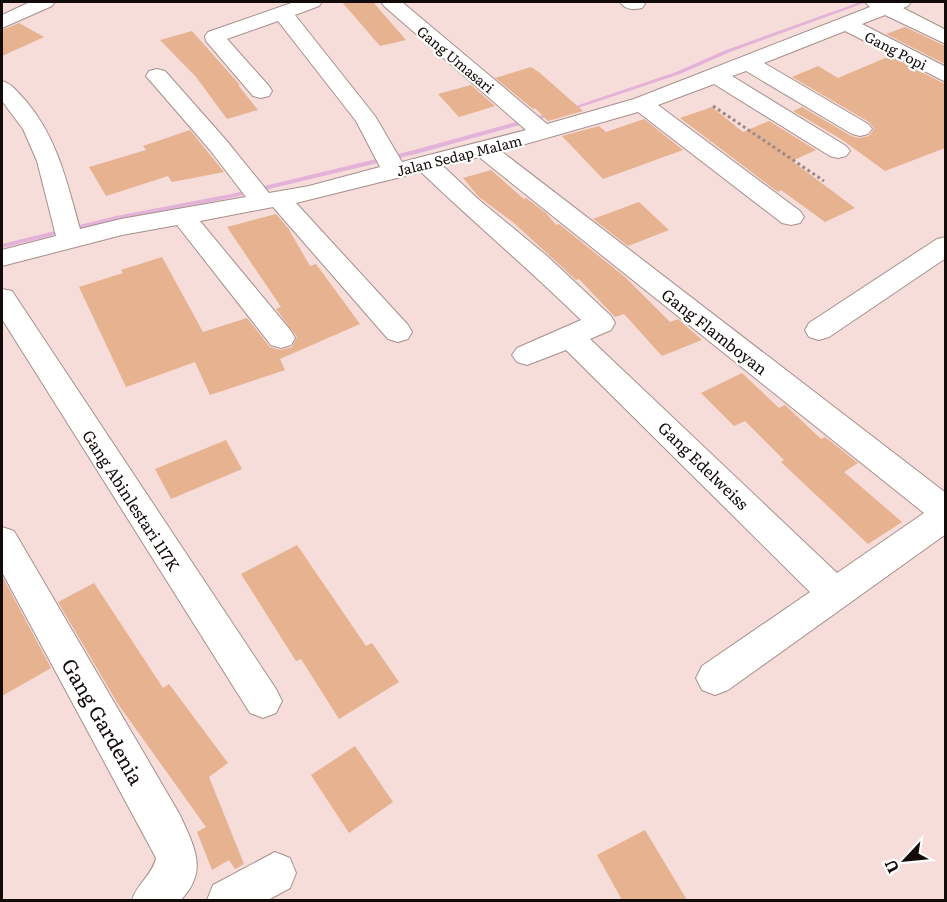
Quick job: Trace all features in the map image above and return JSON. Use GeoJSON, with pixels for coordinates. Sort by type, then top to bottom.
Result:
{"type":"FeatureCollection","features":[{"type":"Feature","properties":{"kind":"street"},"geometry":{"type":"LineString","coordinates":[[2,22],[21,11],[45,2]]}},
{"type":"Feature","properties":{"kind":"street"},"geometry":{"type":"LineString","coordinates":[[261,91],[215,36],[312,2]]}},
{"type":"Feature","properties":{"kind":"street","name":"Gang Umasari"},"geometry":{"type":"LineString","coordinates":[[391,2],[533,124]]}},
{"type":"Feature","properties":{"kind":"street"},"geometry":{"type":"LineString","coordinates":[[885,3],[945,38]]}},
{"type":"Feature","properties":{"kind":"street","name":"Jalan Sedap Malam"},"geometry":{"type":"LineString","coordinates":[[2,258],[68,232],[183,216],[389,162],[427,164],[484,149],[533,124],[642,104],[846,24],[885,3]]}},
{"type":"Feature","properties":{"kind":"street"},"geometry":{"type":"LineString","coordinates":[[281,11],[344,89],[367,122],[389,162]]}},
{"type":"Feature","properties":{"kind":"street","name":"Gang Popi"},"geometry":{"type":"LineString","coordinates":[[846,24],[945,76]]}},
{"type":"Feature","properties":{"kind":"street"},"geometry":{"type":"LineString","coordinates":[[746,62],[860,129]]}},
{"type":"Feature","properties":{"kind":"street"},"geometry":{"type":"LineString","coordinates":[[715,75],[838,151]]}},
{"type":"Feature","properties":{"kind":"street"},"geometry":{"type":"LineString","coordinates":[[157,76],[263,196],[398,332]]}},
{"type":"Feature","properties":{"kind":"street"},"geometry":{"type":"LineString","coordinates":[[2,88],[38,135],[49,161],[68,232]]}},
{"type":"Feature","properties":{"kind":"street"},"geometry":{"type":"LineString","coordinates":[[642,104],[791,217]]}},
{"type":"Feature","properties":{"kind":"street","name":"Gang Flamboyan"},"geometry":{"type":"LineString","coordinates":[[484,149],[945,514]]}},
{"type":"Feature","properties":{"kind":"street"},"geometry":{"type":"LineString","coordinates":[[427,164],[469,204],[538,262],[601,323],[527,355]]}},
{"type":"Feature","properties":{"kind":"street"},"geometry":{"type":"LineString","coordinates":[[183,216],[281,338]]}},
{"type":"Feature","properties":{"kind":"street"},"geometry":{"type":"LineString","coordinates":[[819,330],[945,245]]}},
{"type":"Feature","properties":{"kind":"street","name":"Gang Abinlestari 117K"},"geometry":{"type":"LineString","coordinates":[[2,298],[263,701]]}},
{"type":"Feature","properties":{"kind":"street","name":"Gang Edelweiss"},"geometry":{"type":"LineString","coordinates":[[570,337],[836,594]]}},
{"type":"Feature","properties":{"kind":"street"},"geometry":{"type":"LineString","coordinates":[[715,678],[836,594],[945,514]]}},
{"type":"Feature","properties":{"kind":"street","name":"Gang Gardenia"},"geometry":{"type":"LineString","coordinates":[[2,541],[165,830],[177,858],[173,878],[156,900]]}},
{"type":"Feature","properties":{"kind":"street"},"geometry":{"type":"LineString","coordinates":[[228,900],[275,873]]}},
{"type":"Feature","properties":{"kind":"path"},"geometry":{"type":"LineString","coordinates":[[685,87],[824,181]]}},
{"type":"Feature","properties":{"kind":"building"},"geometry":{"type":"Polygon","coordinates":[[[342,2],[373,2],[406,40],[380,46],[342,2]]]}},
{"type":"Feature","properties":{"kind":"building"},"geometry":{"type":"Polygon","coordinates":[[[19,23],[44,37],[2,56],[2,30],[19,23]]]}},
{"type":"Feature","properties":{"kind":"building"},"geometry":{"type":"Polygon","coordinates":[[[905,27],[945,46],[945,64],[886,34],[905,27]]]}},
{"type":"Feature","properties":{"kind":"building"},"geometry":{"type":"Polygon","coordinates":[[[192,31],[240,85],[238,85],[258,110],[227,119],[196,77],[160,40],[192,31]]]}},
{"type":"Feature","properties":{"kind":"building"},"geometry":{"type":"Polygon","coordinates":[[[890,56],[945,84],[945,148],[885,171],[841,139],[793,111],[802,107],[851,136],[859,138],[869,136],[874,129],[869,122],[792,77],[818,66],[838,78],[890,56]]]}},
{"type":"Feature","properties":{"kind":"building"},"geometry":{"type":"Polygon","coordinates":[[[531,67],[583,111],[548,121],[535,108],[533,109],[495,78],[531,67]]]}},
{"type":"Feature","properties":{"kind":"building"},"geometry":{"type":"Polygon","coordinates":[[[471,85],[495,106],[459,117],[438,94],[471,85]]]}},
{"type":"Feature","properties":{"kind":"building"},"geometry":{"type":"Polygon","coordinates":[[[712,107],[743,132],[769,121],[816,150],[792,161],[855,208],[825,222],[781,190],[778,192],[680,118],[712,107]]]}},
{"type":"Feature","properties":{"kind":"building"},"geometry":{"type":"Polygon","coordinates":[[[644,119],[683,150],[603,179],[562,136],[599,126],[606,132],[644,119]]]}},
{"type":"Feature","properties":{"kind":"building"},"geometry":{"type":"Polygon","coordinates":[[[190,130],[224,172],[172,182],[168,176],[106,196],[89,167],[146,150],[143,146],[190,130]]]}},
{"type":"Feature","properties":{"kind":"building"},"geometry":{"type":"Polygon","coordinates":[[[491,170],[524,199],[526,198],[546,213],[556,225],[559,224],[625,277],[670,322],[678,319],[702,340],[662,356],[624,314],[615,317],[579,279],[576,280],[514,223],[479,197],[463,178],[491,170]]]}},
{"type":"Feature","properties":{"kind":"building"},"geometry":{"type":"Polygon","coordinates":[[[639,202],[669,230],[628,246],[593,219],[639,202]]]}},
{"type":"Feature","properties":{"kind":"building"},"geometry":{"type":"Polygon","coordinates":[[[276,214],[288,228],[310,266],[316,264],[360,324],[280,359],[285,370],[210,395],[195,362],[126,387],[79,287],[162,257],[203,332],[247,318],[270,347],[280,350],[292,347],[297,337],[276,309],[281,307],[227,227],[276,214]]]}},
{"type":"Feature","properties":{"kind":"building"},"geometry":{"type":"Polygon","coordinates":[[[742,373],[779,408],[785,405],[821,439],[825,437],[858,463],[844,472],[902,522],[868,544],[781,462],[784,460],[745,421],[734,426],[701,393],[742,373]]]}},
{"type":"Feature","properties":{"kind":"building"},"geometry":{"type":"Polygon","coordinates":[[[226,440],[242,469],[171,499],[155,469],[226,440]]]}},
{"type":"Feature","properties":{"kind":"building"},"geometry":{"type":"Polygon","coordinates":[[[297,545],[366,646],[372,643],[399,682],[339,719],[301,659],[296,661],[241,574],[297,545]]]}},
{"type":"Feature","properties":{"kind":"building"},"geometry":{"type":"Polygon","coordinates":[[[2,576],[51,668],[2,696],[2,576]]]}},
{"type":"Feature","properties":{"kind":"building"},"geometry":{"type":"Polygon","coordinates":[[[94,583],[163,688],[169,684],[228,763],[209,777],[244,864],[235,869],[229,860],[212,870],[197,832],[206,827],[118,704],[58,602],[94,583]]]}},
{"type":"Feature","properties":{"kind":"building"},"geometry":{"type":"Polygon","coordinates":[[[355,746],[393,802],[349,833],[311,775],[355,746]]]}},
{"type":"Feature","properties":{"kind":"building"},"geometry":{"type":"Polygon","coordinates":[[[645,830],[687,900],[622,900],[597,855],[645,830]]]}},
{"type":"Feature","properties":{"kind":"waterway"},"geometry":{"type":"LineString","coordinates":[[567,110],[678,73],[728,51],[864,2]]}},
{"type":"Feature","properties":{"kind":"waterway"},"geometry":{"type":"LineString","coordinates":[[2,246],[116,218],[231,196],[416,152],[553,114]]}}]}
